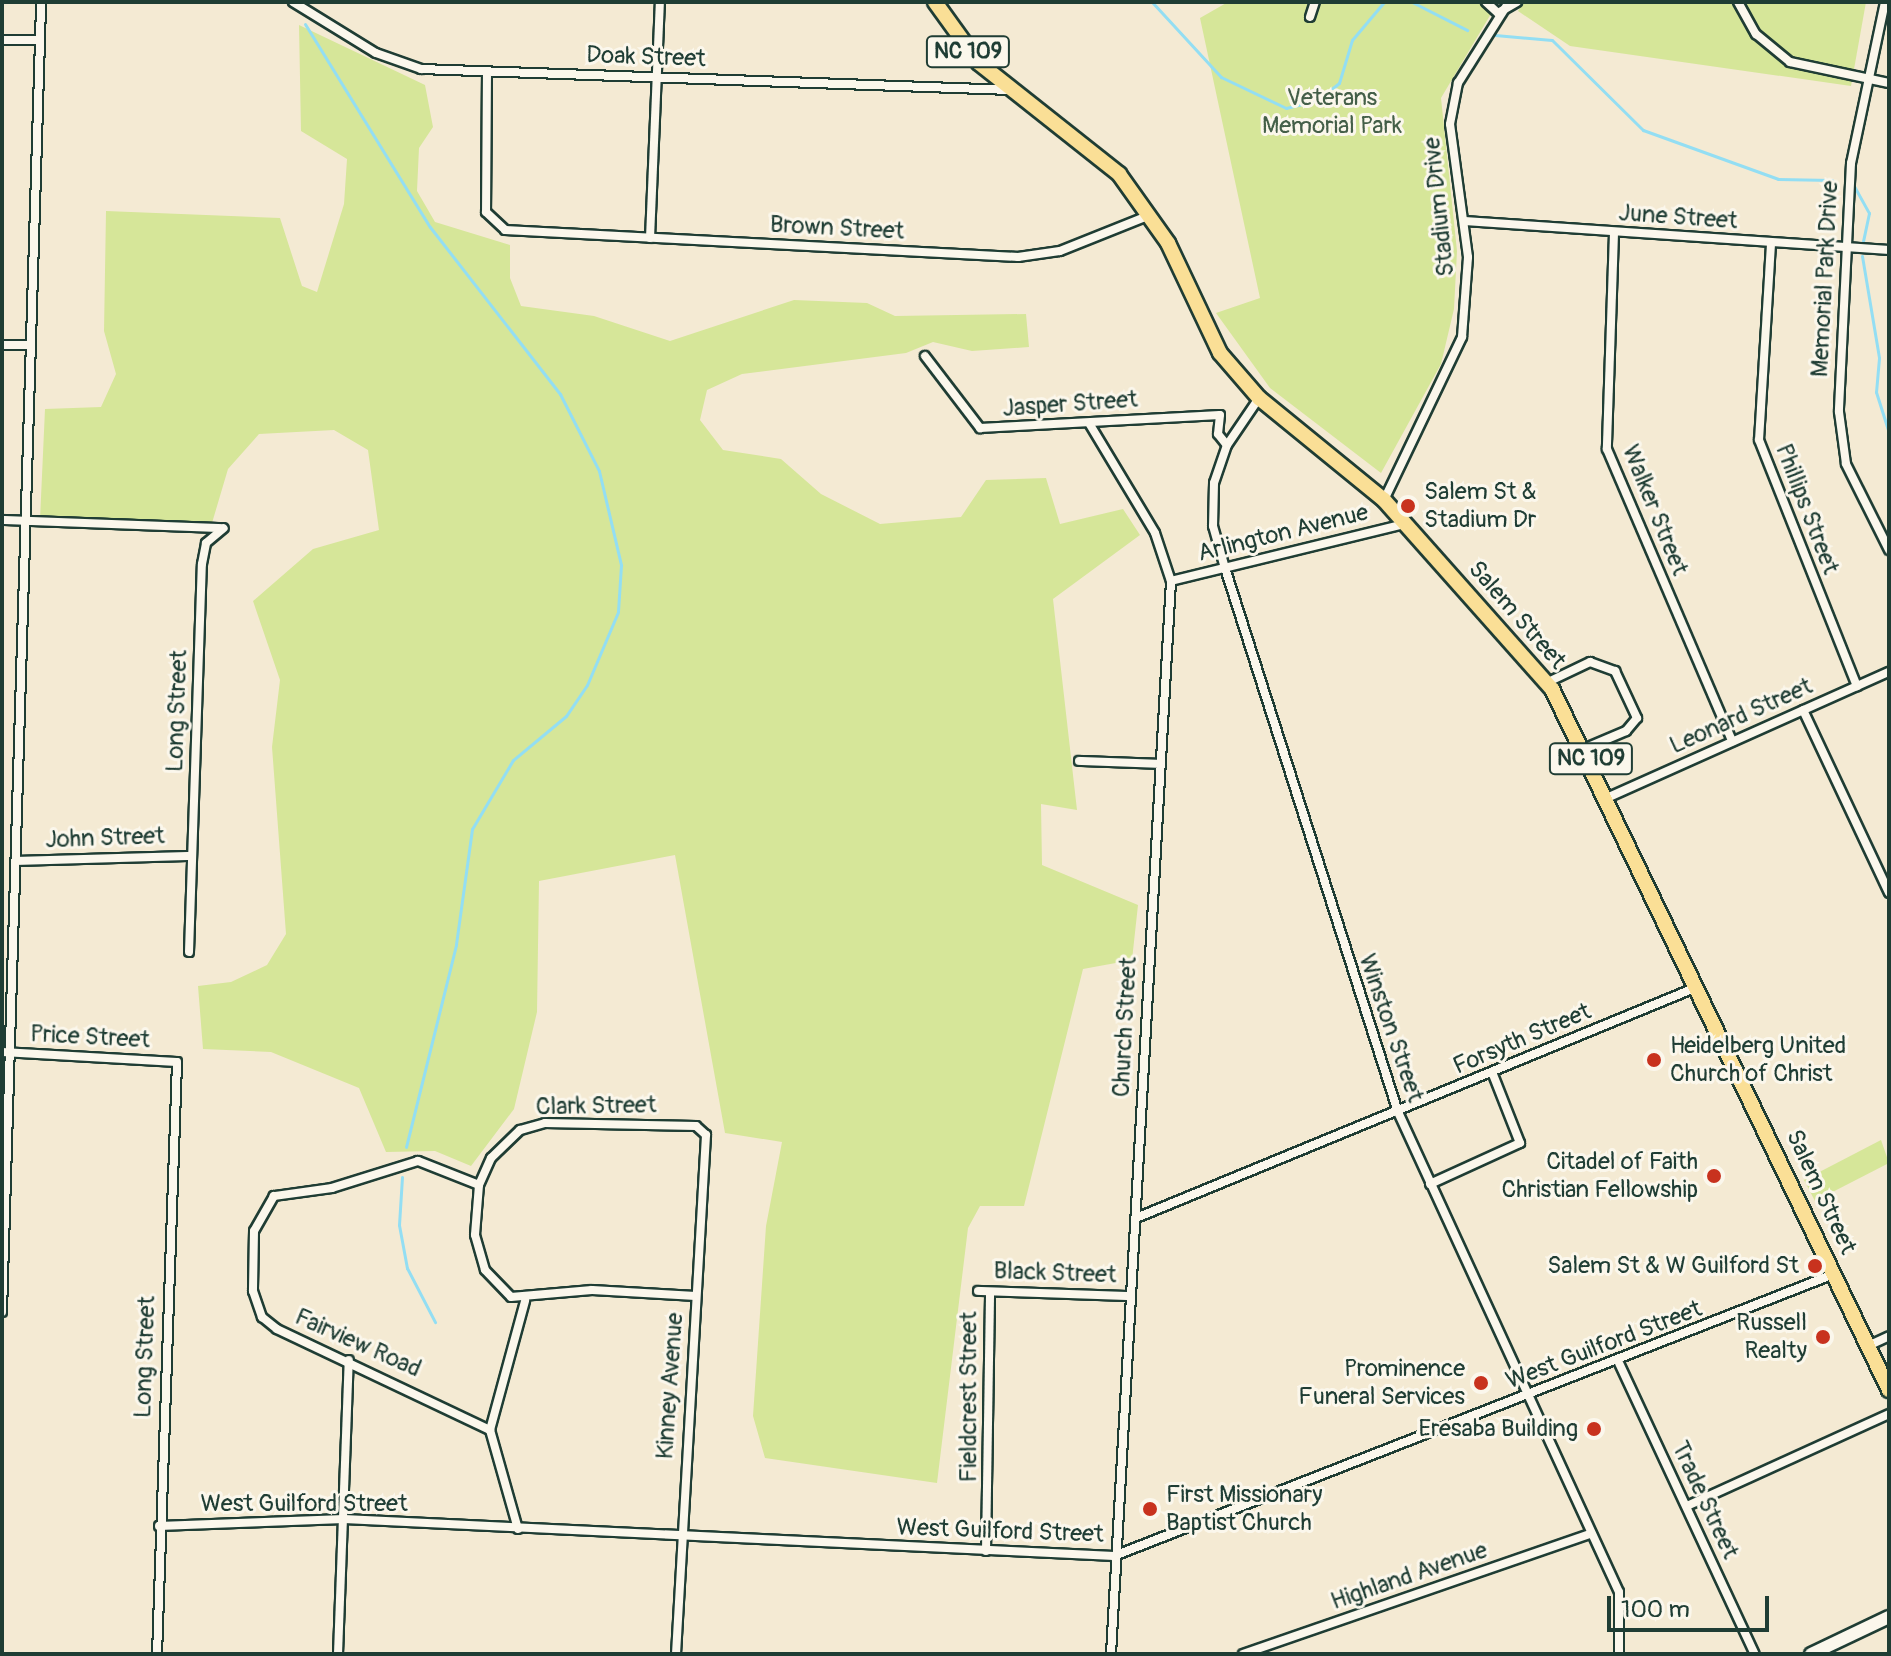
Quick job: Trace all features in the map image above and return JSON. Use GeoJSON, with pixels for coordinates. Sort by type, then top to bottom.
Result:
{"type":"FeatureCollection","features":[{"type":"Feature","properties":{"kind":"main road","name":"Salem Street"},"geometry":{"type":"LineString","coordinates":[[935,2],[967,51],[1119,174],[1151,215],[1220,353],[1259,398],[1384,500],[1546,683],[1586,748],[1889,1390]]}},
{"type":"Feature","properties":{"kind":"main road"},"geometry":{"type":"LineString","coordinates":[[1811,1654],[1889,1617]]}},
{"type":"Feature","properties":{"kind":"street"},"geometry":{"type":"LineString","coordinates":[[2,1312],[6,1052],[19,861],[29,345],[41,2]]}},
{"type":"Feature","properties":{"kind":"street","name":"Doak Street"},"geometry":{"type":"LineString","coordinates":[[293,2],[406,66],[1016,90]]}},
{"type":"Feature","properties":{"kind":"street"},"geometry":{"type":"LineString","coordinates":[[650,238],[660,2]]}},
{"type":"Feature","properties":{"kind":"street"},"geometry":{"type":"LineString","coordinates":[[1310,17],[1315,2]]}},
{"type":"Feature","properties":{"kind":"street"},"geometry":{"type":"LineString","coordinates":[[1486,2],[1498,13],[1517,2]]}},
{"type":"Feature","properties":{"kind":"street","name":"Stadium Drive"},"geometry":{"type":"LineString","coordinates":[[1384,500],[1457,358],[1468,298],[1465,221],[1451,143],[1454,101],[1498,13],[1509,2]]}},
{"type":"Feature","properties":{"kind":"street"},"geometry":{"type":"LineString","coordinates":[[1738,2],[1756,34],[1790,62],[1866,82],[1889,83]]}},
{"type":"Feature","properties":{"kind":"street","name":"Memorial Park Drive"},"geometry":{"type":"LineString","coordinates":[[1885,2],[1866,82],[1843,246],[1841,444],[1889,550]]}},
{"type":"Feature","properties":{"kind":"street"},"geometry":{"type":"LineString","coordinates":[[2,40],[40,40]]}},
{"type":"Feature","properties":{"kind":"street","name":"Brown Street"},"geometry":{"type":"LineString","coordinates":[[487,71],[486,212],[498,228],[1018,257],[1060,251],[1151,215]]}},
{"type":"Feature","properties":{"kind":"street","name":"June Street"},"geometry":{"type":"LineString","coordinates":[[1465,221],[1889,250]]}},
{"type":"Feature","properties":{"kind":"street","name":"Walker Street"},"geometry":{"type":"LineString","coordinates":[[1614,233],[1607,449],[1732,741]]}},
{"type":"Feature","properties":{"kind":"street","name":"Phillips Street"},"geometry":{"type":"LineString","coordinates":[[1771,244],[1759,440],[1857,686]]}},
{"type":"Feature","properties":{"kind":"street"},"geometry":{"type":"LineString","coordinates":[[2,345],[29,345]]}},
{"type":"Feature","properties":{"kind":"street","name":"Jasper Street"},"geometry":{"type":"LineString","coordinates":[[925,356],[980,428],[1220,415],[1218,434],[1227,445]]}},
{"type":"Feature","properties":{"kind":"street","name":"Winston Street"},"geometry":{"type":"LineString","coordinates":[[1259,398],[1227,445],[1211,504],[1225,568],[1398,1112],[1526,1398],[1619,1592],[1619,1654]]}},
{"type":"Feature","properties":{"kind":"street","name":"Church Street"},"geometry":{"type":"LineString","coordinates":[[1089,423],[1155,533],[1171,581],[1114,1556],[1111,1654]]}},
{"type":"Feature","properties":{"kind":"street"},"geometry":{"type":"LineString","coordinates":[[2,520],[25,521]]}},
{"type":"Feature","properties":{"kind":"street","name":"Long Street"},"geometry":{"type":"LineString","coordinates":[[25,521],[224,528],[203,551],[189,952]]}},
{"type":"Feature","properties":{"kind":"street","name":"Arlington Avenue"},"geometry":{"type":"LineString","coordinates":[[1171,581],[1405,524]]}},
{"type":"Feature","properties":{"kind":"street"},"geometry":{"type":"LineString","coordinates":[[1546,683],[1590,662],[1615,671],[1637,718],[1586,748]]}},
{"type":"Feature","properties":{"kind":"street","name":"Leonard Street"},"geometry":{"type":"LineString","coordinates":[[1609,797],[1889,672]]}},
{"type":"Feature","properties":{"kind":"street"},"geometry":{"type":"LineString","coordinates":[[1803,710],[1889,893]]}},
{"type":"Feature","properties":{"kind":"street"},"geometry":{"type":"LineString","coordinates":[[1079,761],[1159,764]]}},
{"type":"Feature","properties":{"kind":"street","name":"John Street"},"geometry":{"type":"LineString","coordinates":[[19,861],[192,856]]}},
{"type":"Feature","properties":{"kind":"street","name":"Forsyth Street"},"geometry":{"type":"LineString","coordinates":[[1136,1218],[1700,986]]}},
{"type":"Feature","properties":{"kind":"street","name":"Price Street"},"geometry":{"type":"LineString","coordinates":[[6,1052],[177,1062]]}},
{"type":"Feature","properties":{"kind":"street","name":"Long Street"},"geometry":{"type":"LineString","coordinates":[[157,1654],[177,1062]]}},
{"type":"Feature","properties":{"kind":"street"},"geometry":{"type":"LineString","coordinates":[[1430,1184],[1520,1143],[1492,1072]]}},
{"type":"Feature","properties":{"kind":"street","name":"Clark Street"},"geometry":{"type":"LineString","coordinates":[[479,1185],[504,1141],[531,1125],[696,1126]]}},
{"type":"Feature","properties":{"kind":"street","name":"Kinney Avenue"},"geometry":{"type":"LineString","coordinates":[[676,1654],[679,1538],[707,1148],[696,1126]]}},
{"type":"Feature","properties":{"kind":"street","name":"Fairview Road"},"geometry":{"type":"LineString","coordinates":[[479,1185],[403,1162],[332,1188],[284,1192],[262,1208],[253,1245],[258,1310],[277,1329],[349,1360],[490,1430]]}},
{"type":"Feature","properties":{"kind":"street"},"geometry":{"type":"LineString","coordinates":[[479,1185],[475,1235],[485,1270],[497,1288],[525,1301],[592,1290],[696,1296]]}},
{"type":"Feature","properties":{"kind":"street","name":"West Guilford Street"},"geometry":{"type":"LineString","coordinates":[[159,1526],[344,1519],[679,1538],[1114,1556],[1619,1363],[1835,1274]]}},
{"type":"Feature","properties":{"kind":"street","name":"Black Street"},"geometry":{"type":"LineString","coordinates":[[978,1291],[1130,1296]]}},
{"type":"Feature","properties":{"kind":"street","name":"Fieldcrest Street"},"geometry":{"type":"LineString","coordinates":[[986,1551],[990,1292]]}},
{"type":"Feature","properties":{"kind":"street"},"geometry":{"type":"LineString","coordinates":[[518,1529],[490,1430],[525,1301]]}},
{"type":"Feature","properties":{"kind":"street"},"geometry":{"type":"LineString","coordinates":[[1868,1346],[1889,1336]]}},
{"type":"Feature","properties":{"kind":"street"},"geometry":{"type":"LineString","coordinates":[[338,1654],[349,1360]]}},
{"type":"Feature","properties":{"kind":"street","name":"Trade Street"},"geometry":{"type":"LineString","coordinates":[[1619,1363],[1755,1654]]}},
{"type":"Feature","properties":{"kind":"street"},"geometry":{"type":"LineString","coordinates":[[1687,1506],[1889,1414]]}},
{"type":"Feature","properties":{"kind":"street","name":"Highland Avenue"},"geometry":{"type":"LineString","coordinates":[[1243,1654],[1589,1534]]}},
{"type":"Feature","properties":{"kind":"green space","name":"Veterans Memorial Park"},"geometry":{"type":"Polygon","coordinates":[[[1228,2],[1498,2],[1441,98],[1457,251],[1454,309],[1441,364],[1381,473],[1270,388],[1216,313],[1260,298],[1200,18],[1228,2]]]}},
{"type":"Feature","properties":{"kind":"green space"},"geometry":{"type":"Polygon","coordinates":[[[1524,2],[1866,2],[1851,86],[1570,46],[1518,11],[1524,2]]]}},
{"type":"Feature","properties":{"kind":"green space"},"geometry":{"type":"Polygon","coordinates":[[[299,25],[425,85],[433,127],[419,148],[417,191],[435,222],[510,245],[510,278],[521,306],[594,316],[670,341],[794,300],[867,303],[895,316],[1026,314],[1029,347],[972,351],[933,342],[906,353],[742,374],[707,390],[700,420],[723,450],[781,459],[821,494],[880,524],[961,517],[986,480],[1046,478],[1060,524],[1123,509],[1140,535],[1053,599],[1077,810],[1041,804],[1042,865],[1138,905],[1132,960],[1083,969],[1024,1206],[980,1206],[968,1228],[937,1483],[765,1458],[753,1416],[766,1226],[782,1142],[725,1133],[675,855],[539,881],[537,1012],[514,1109],[471,1166],[435,1151],[386,1152],[359,1088],[271,1052],[203,1049],[198,986],[231,982],[267,965],[286,934],[272,747],[280,680],[253,601],[313,549],[379,530],[368,450],[334,430],[259,434],[228,469],[212,523],[40,520],[45,409],[101,407],[116,374],[104,331],[106,211],[280,218],[302,286],[317,292],[344,204],[347,159],[301,131],[299,25]]]}},
{"type":"Feature","properties":{"kind":"green space"},"geometry":{"type":"Polygon","coordinates":[[[1881,1140],[1889,1163],[1815,1201],[1804,1180],[1881,1140]]]}},
{"type":"Feature","properties":{"kind":"waterway"},"geometry":{"type":"LineString","coordinates":[[1152,2],[1221,77],[1286,108],[1318,100],[1339,83],[1352,40],[1384,2]]}},
{"type":"Feature","properties":{"kind":"waterway"},"geometry":{"type":"LineString","coordinates":[[1412,2],[1467,30]]}},
{"type":"Feature","properties":{"kind":"waterway"},"geometry":{"type":"LineString","coordinates":[[305,24],[430,227],[560,394],[599,471],[621,565],[618,612],[587,685],[566,716],[513,760],[472,829],[456,945],[406,1147]]}},
{"type":"Feature","properties":{"kind":"waterway"},"geometry":{"type":"LineString","coordinates":[[1495,35],[1552,40],[1643,130],[1778,179],[1832,180]]}},
{"type":"Feature","properties":{"kind":"waterway"},"geometry":{"type":"LineString","coordinates":[[1854,186],[1869,213],[1863,241]]}},
{"type":"Feature","properties":{"kind":"waterway"},"geometry":{"type":"LineString","coordinates":[[1862,256],[1879,358],[1876,392],[1889,433]]}},
{"type":"Feature","properties":{"kind":"waterway"},"geometry":{"type":"LineString","coordinates":[[402,1177],[399,1225],[407,1268],[435,1322]]}},
{"type":"Feature","properties":{"kind":"place","name":"Salem St & Stadium Dr"},"geometry":{"type":"Point","coordinates":[1408,506]}},
{"type":"Feature","properties":{"kind":"place","name":"Heidelberg United Church of Christ"},"geometry":{"type":"Point","coordinates":[1654,1060]}},
{"type":"Feature","properties":{"kind":"place","name":"Citadel of Faith Christian Fellowship"},"geometry":{"type":"Point","coordinates":[1714,1176]}},
{"type":"Feature","properties":{"kind":"place","name":"Salem St & W Guilford St"},"geometry":{"type":"Point","coordinates":[1815,1266]}},
{"type":"Feature","properties":{"kind":"place","name":"Russell Realty"},"geometry":{"type":"Point","coordinates":[1823,1337]}},
{"type":"Feature","properties":{"kind":"place","name":"Prominence Funeral Services"},"geometry":{"type":"Point","coordinates":[1481,1383]}},
{"type":"Feature","properties":{"kind":"place","name":"Eresaba Building"},"geometry":{"type":"Point","coordinates":[1594,1429]}},
{"type":"Feature","properties":{"kind":"place","name":"First Missionary Baptist Church"},"geometry":{"type":"Point","coordinates":[1150,1509]}}]}
